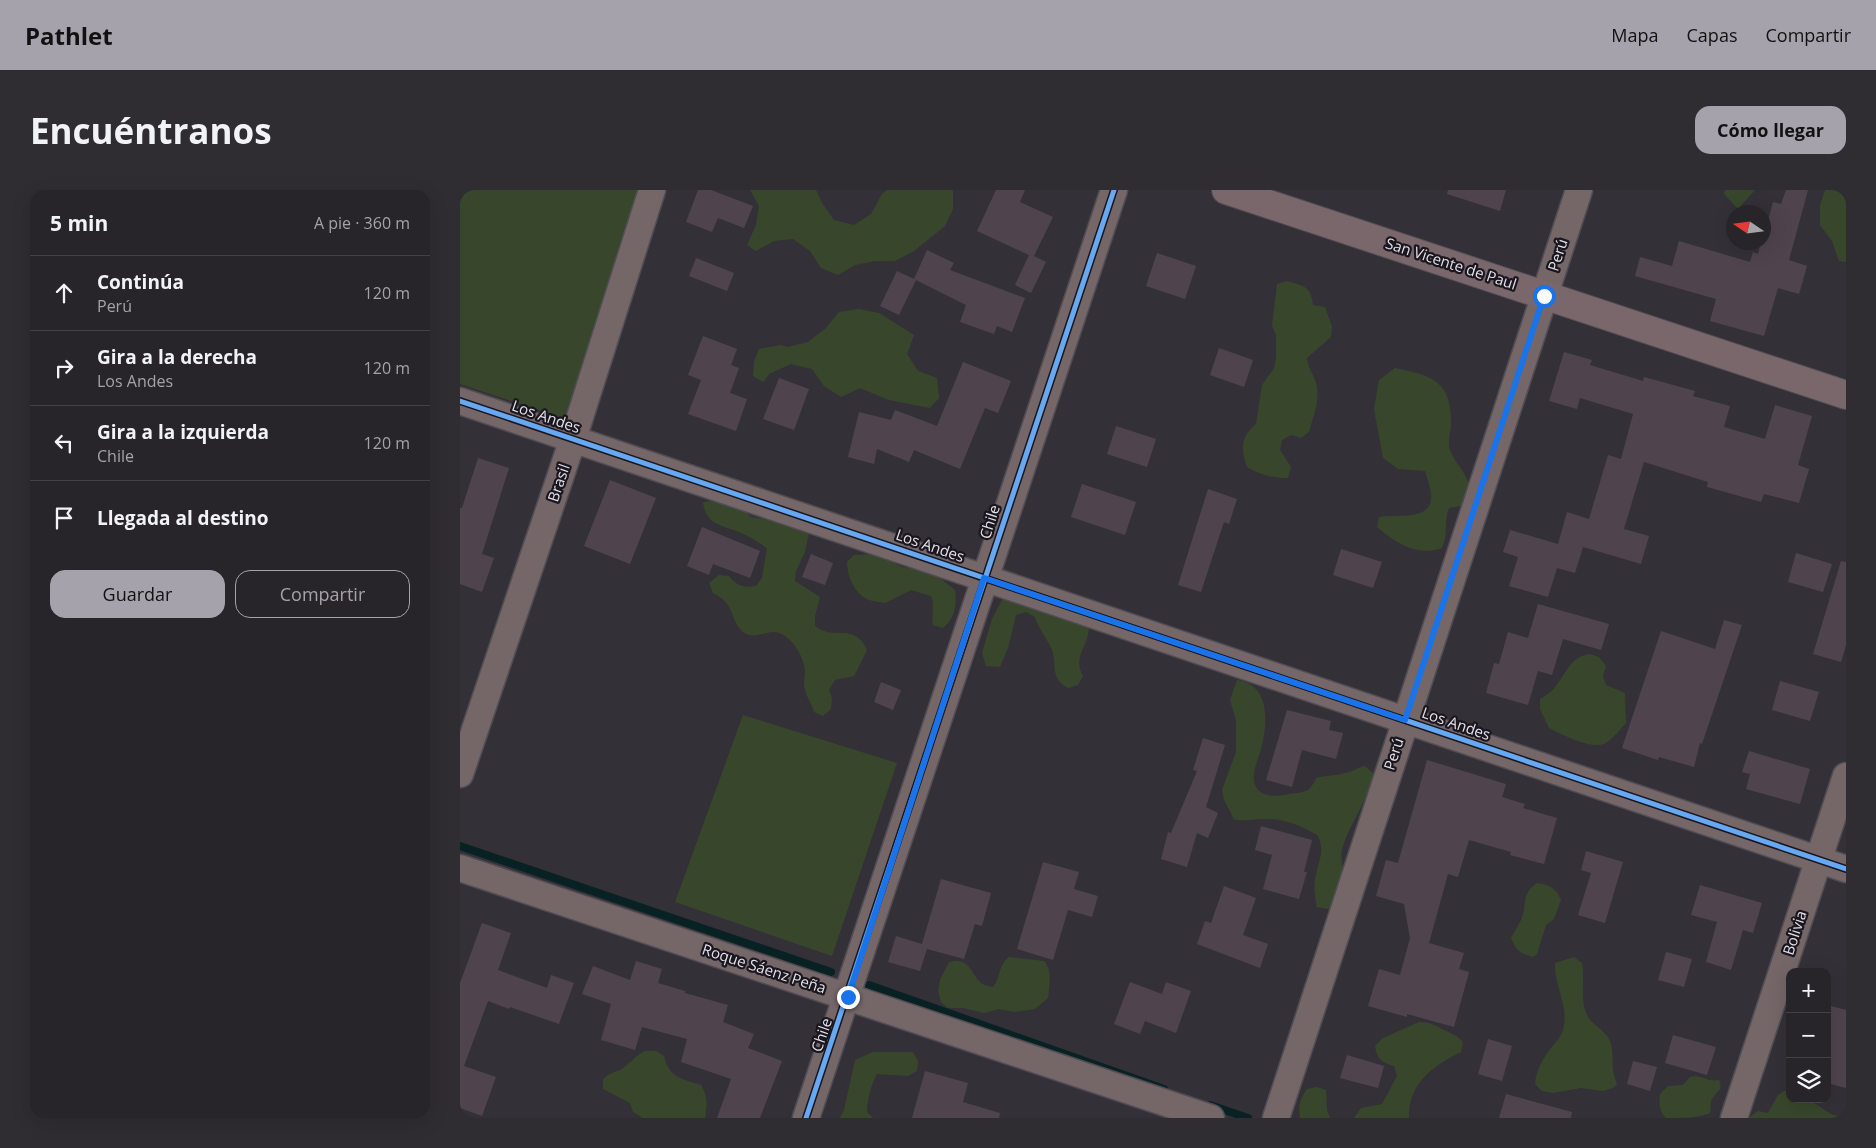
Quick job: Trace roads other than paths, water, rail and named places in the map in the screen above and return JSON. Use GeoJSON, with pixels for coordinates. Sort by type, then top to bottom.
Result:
{"type":"FeatureCollection","features":[{"type":"Feature","properties":{"kind":"street","name":"Brasil"},"geometry":{"type":"LineString","coordinates":[[460,774],[573,439],[652,190]]}},
{"type":"Feature","properties":{"kind":"street","name":"Chile"},"geometry":{"type":"LineString","coordinates":[[806,1118],[848,997],[984,578],[1114,190]]}},
{"type":"Feature","properties":{"kind":"street","name":"San Vicente de Paul"},"geometry":{"type":"LineString","coordinates":[[1226,190],[1846,395]]}},
{"type":"Feature","properties":{"kind":"street","name":"Perú"},"geometry":{"type":"LineString","coordinates":[[1276,1118],[1579,190]]}},
{"type":"Feature","properties":{"kind":"street","name":"Los Andes"},"geometry":{"type":"LineString","coordinates":[[460,401],[1846,869]]}},
{"type":"Feature","properties":{"kind":"street","name":"Bolivia"},"geometry":{"type":"LineString","coordinates":[[1734,1118],[1846,776]]}},
{"type":"Feature","properties":{"kind":"street","name":"Roque Sáenz Peña"},"geometry":{"type":"LineString","coordinates":[[460,868],[1211,1118]]}},
{"type":"Feature","properties":{"kind":"waterway"},"geometry":{"type":"LineString","coordinates":[[460,846],[831,972]]}},
{"type":"Feature","properties":{"kind":"waterway"},"geometry":{"type":"LineString","coordinates":[[869,985],[1164,1089]]}},
{"type":"Feature","properties":{"kind":"waterway"},"geometry":{"type":"LineString","coordinates":[[1210,1105],[1248,1118]]}}]}
